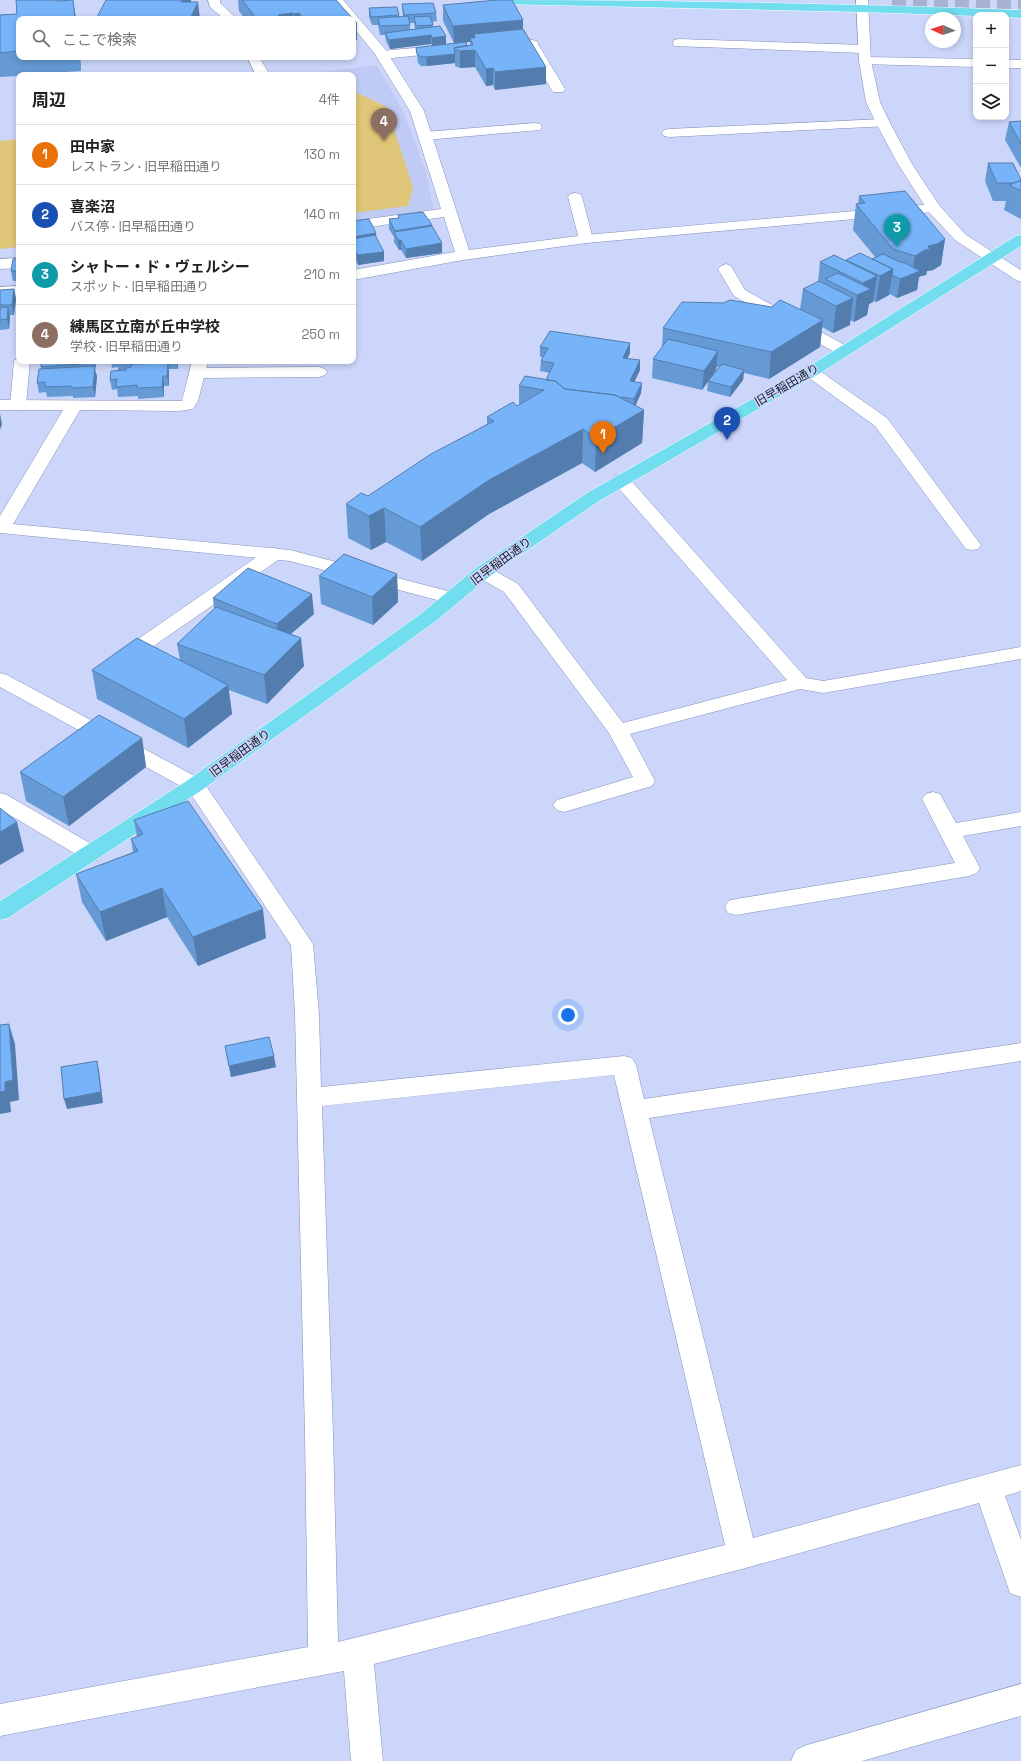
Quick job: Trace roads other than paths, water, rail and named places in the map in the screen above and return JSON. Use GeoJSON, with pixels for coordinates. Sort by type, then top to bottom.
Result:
{"type":"FeatureCollection","features":[{"type":"Feature","properties":{"kind":"main road"},"geometry":{"type":"LineString","coordinates":[[501,0],[862,4],[1021,14]]}},
{"type":"Feature","properties":{"kind":"main road","name":"旧早稲田通り"},"geometry":{"type":"LineString","coordinates":[[0,912],[92,854],[195,785],[429,617],[483,572],[592,497],[811,372],[1021,239]]}},
{"type":"Feature","properties":{"kind":"street"},"geometry":{"type":"LineString","coordinates":[[214,0],[214,4],[228,16]]}},
{"type":"Feature","properties":{"kind":"street"},"geometry":{"type":"LineString","coordinates":[[337,0],[350,16]]}},
{"type":"Feature","properties":{"kind":"street"},"geometry":{"type":"LineString","coordinates":[[862,4],[865,55],[874,102],[883,123],[905,164],[933,208],[960,237],[1021,277]]}},
{"type":"Feature","properties":{"kind":"street"},"geometry":{"type":"LineString","coordinates":[[356,23],[382,55],[417,111],[463,255]]}},
{"type":"Feature","properties":{"kind":"street"},"geometry":{"type":"LineString","coordinates":[[522,42],[530,42],[558,89]]}},
{"type":"Feature","properties":{"kind":"street"},"geometry":{"type":"LineString","coordinates":[[679,43],[973,63]]}},
{"type":"Feature","properties":{"kind":"street"},"geometry":{"type":"LineString","coordinates":[[382,55],[460,48]]}},
{"type":"Feature","properties":{"kind":"street"},"geometry":{"type":"LineString","coordinates":[[255,60],[261,72]]}},
{"type":"Feature","properties":{"kind":"street"},"geometry":{"type":"LineString","coordinates":[[1009,64],[1021,64]]}},
{"type":"Feature","properties":{"kind":"street"},"geometry":{"type":"LineString","coordinates":[[669,132],[883,123]]}},
{"type":"Feature","properties":{"kind":"street"},"geometry":{"type":"LineString","coordinates":[[425,136],[536,127]]}},
{"type":"Feature","properties":{"kind":"street"},"geometry":{"type":"LineString","coordinates":[[575,197],[586,239]]}},
{"type":"Feature","properties":{"kind":"street"},"geometry":{"type":"LineString","coordinates":[[356,274],[463,255],[586,239],[933,208]]}},
{"type":"Feature","properties":{"kind":"street"},"geometry":{"type":"LineString","coordinates":[[356,225],[449,212]]}},
{"type":"Feature","properties":{"kind":"street"},"geometry":{"type":"LineString","coordinates":[[0,264],[16,263]]}},
{"type":"Feature","properties":{"kind":"street"},"geometry":{"type":"LineString","coordinates":[[726,269],[739,293],[844,351]]}},
{"type":"Feature","properties":{"kind":"street"},"geometry":{"type":"LineString","coordinates":[[0,292],[16,291]]}},
{"type":"Feature","properties":{"kind":"street"},"geometry":{"type":"LineString","coordinates":[[18,405],[22,364]]}},
{"type":"Feature","properties":{"kind":"street"},"geometry":{"type":"LineString","coordinates":[[0,405],[179,406],[187,405],[190,401],[198,367],[319,372]]}},
{"type":"Feature","properties":{"kind":"street"},"geometry":{"type":"LineString","coordinates":[[811,372],[881,422],[972,546]]}},
{"type":"Feature","properties":{"kind":"street"},"geometry":{"type":"LineString","coordinates":[[75,405],[1,528],[290,556],[452,598]]}},
{"type":"Feature","properties":{"kind":"street"},"geometry":{"type":"LineString","coordinates":[[621,480],[800,683]]}},
{"type":"Feature","properties":{"kind":"street"},"geometry":{"type":"LineString","coordinates":[[116,664],[274,554]]}},
{"type":"Feature","properties":{"kind":"street"},"geometry":{"type":"LineString","coordinates":[[483,572],[511,588],[618,732],[646,781],[564,805]]}},
{"type":"Feature","properties":{"kind":"street"},"geometry":{"type":"LineString","coordinates":[[618,732],[800,683],[823,687],[1021,653]]}},
{"type":"Feature","properties":{"kind":"street"},"geometry":{"type":"LineString","coordinates":[[0,679],[195,785],[302,944],[305,973],[309,1098],[319,1442],[323,1660]]}},
{"type":"Feature","properties":{"kind":"street"},"geometry":{"type":"LineString","coordinates":[[736,907],[969,868],[933,799]]}},
{"type":"Feature","properties":{"kind":"street"},"geometry":{"type":"LineString","coordinates":[[0,800],[92,854]]}},
{"type":"Feature","properties":{"kind":"street"},"geometry":{"type":"LineString","coordinates":[[950,831],[1021,819]]}},
{"type":"Feature","properties":{"kind":"street"},"geometry":{"type":"LineString","coordinates":[[635,1110],[1021,1052]]}},
{"type":"Feature","properties":{"kind":"street"},"geometry":{"type":"LineString","coordinates":[[309,1098],[624,1065],[742,1555]]}},
{"type":"Feature","properties":{"kind":"street"},"geometry":{"type":"LineString","coordinates":[[0,1720],[323,1660],[358,1652],[742,1555],[1021,1478]]}},
{"type":"Feature","properties":{"kind":"street"},"geometry":{"type":"LineString","coordinates":[[988,1487],[1021,1583]]}},
{"type":"Feature","properties":{"kind":"street"},"geometry":{"type":"LineString","coordinates":[[358,1652],[367,1761]]}},
{"type":"Feature","properties":{"kind":"street"},"geometry":{"type":"LineString","coordinates":[[807,1761],[1021,1700]]}},
{"type":"Feature","properties":{"kind":"tunnel"},"geometry":{"type":"LineString","coordinates":[[892,0],[1021,4]]}},
{"type":"Feature","properties":{"kind":"place","name":"練馬区立南が丘中学校"},"geometry":{"type":"Point","coordinates":[384,141]}},
{"type":"Feature","properties":{"kind":"place","name":"シャトー・ド・ヴェルシー"},"geometry":{"type":"Point","coordinates":[897,247]}},
{"type":"Feature","properties":{"kind":"place","name":"喜楽沼"},"geometry":{"type":"Point","coordinates":[727,440]}},
{"type":"Feature","properties":{"kind":"place","name":"田中家"},"geometry":{"type":"Point","coordinates":[603,454]}}]}
